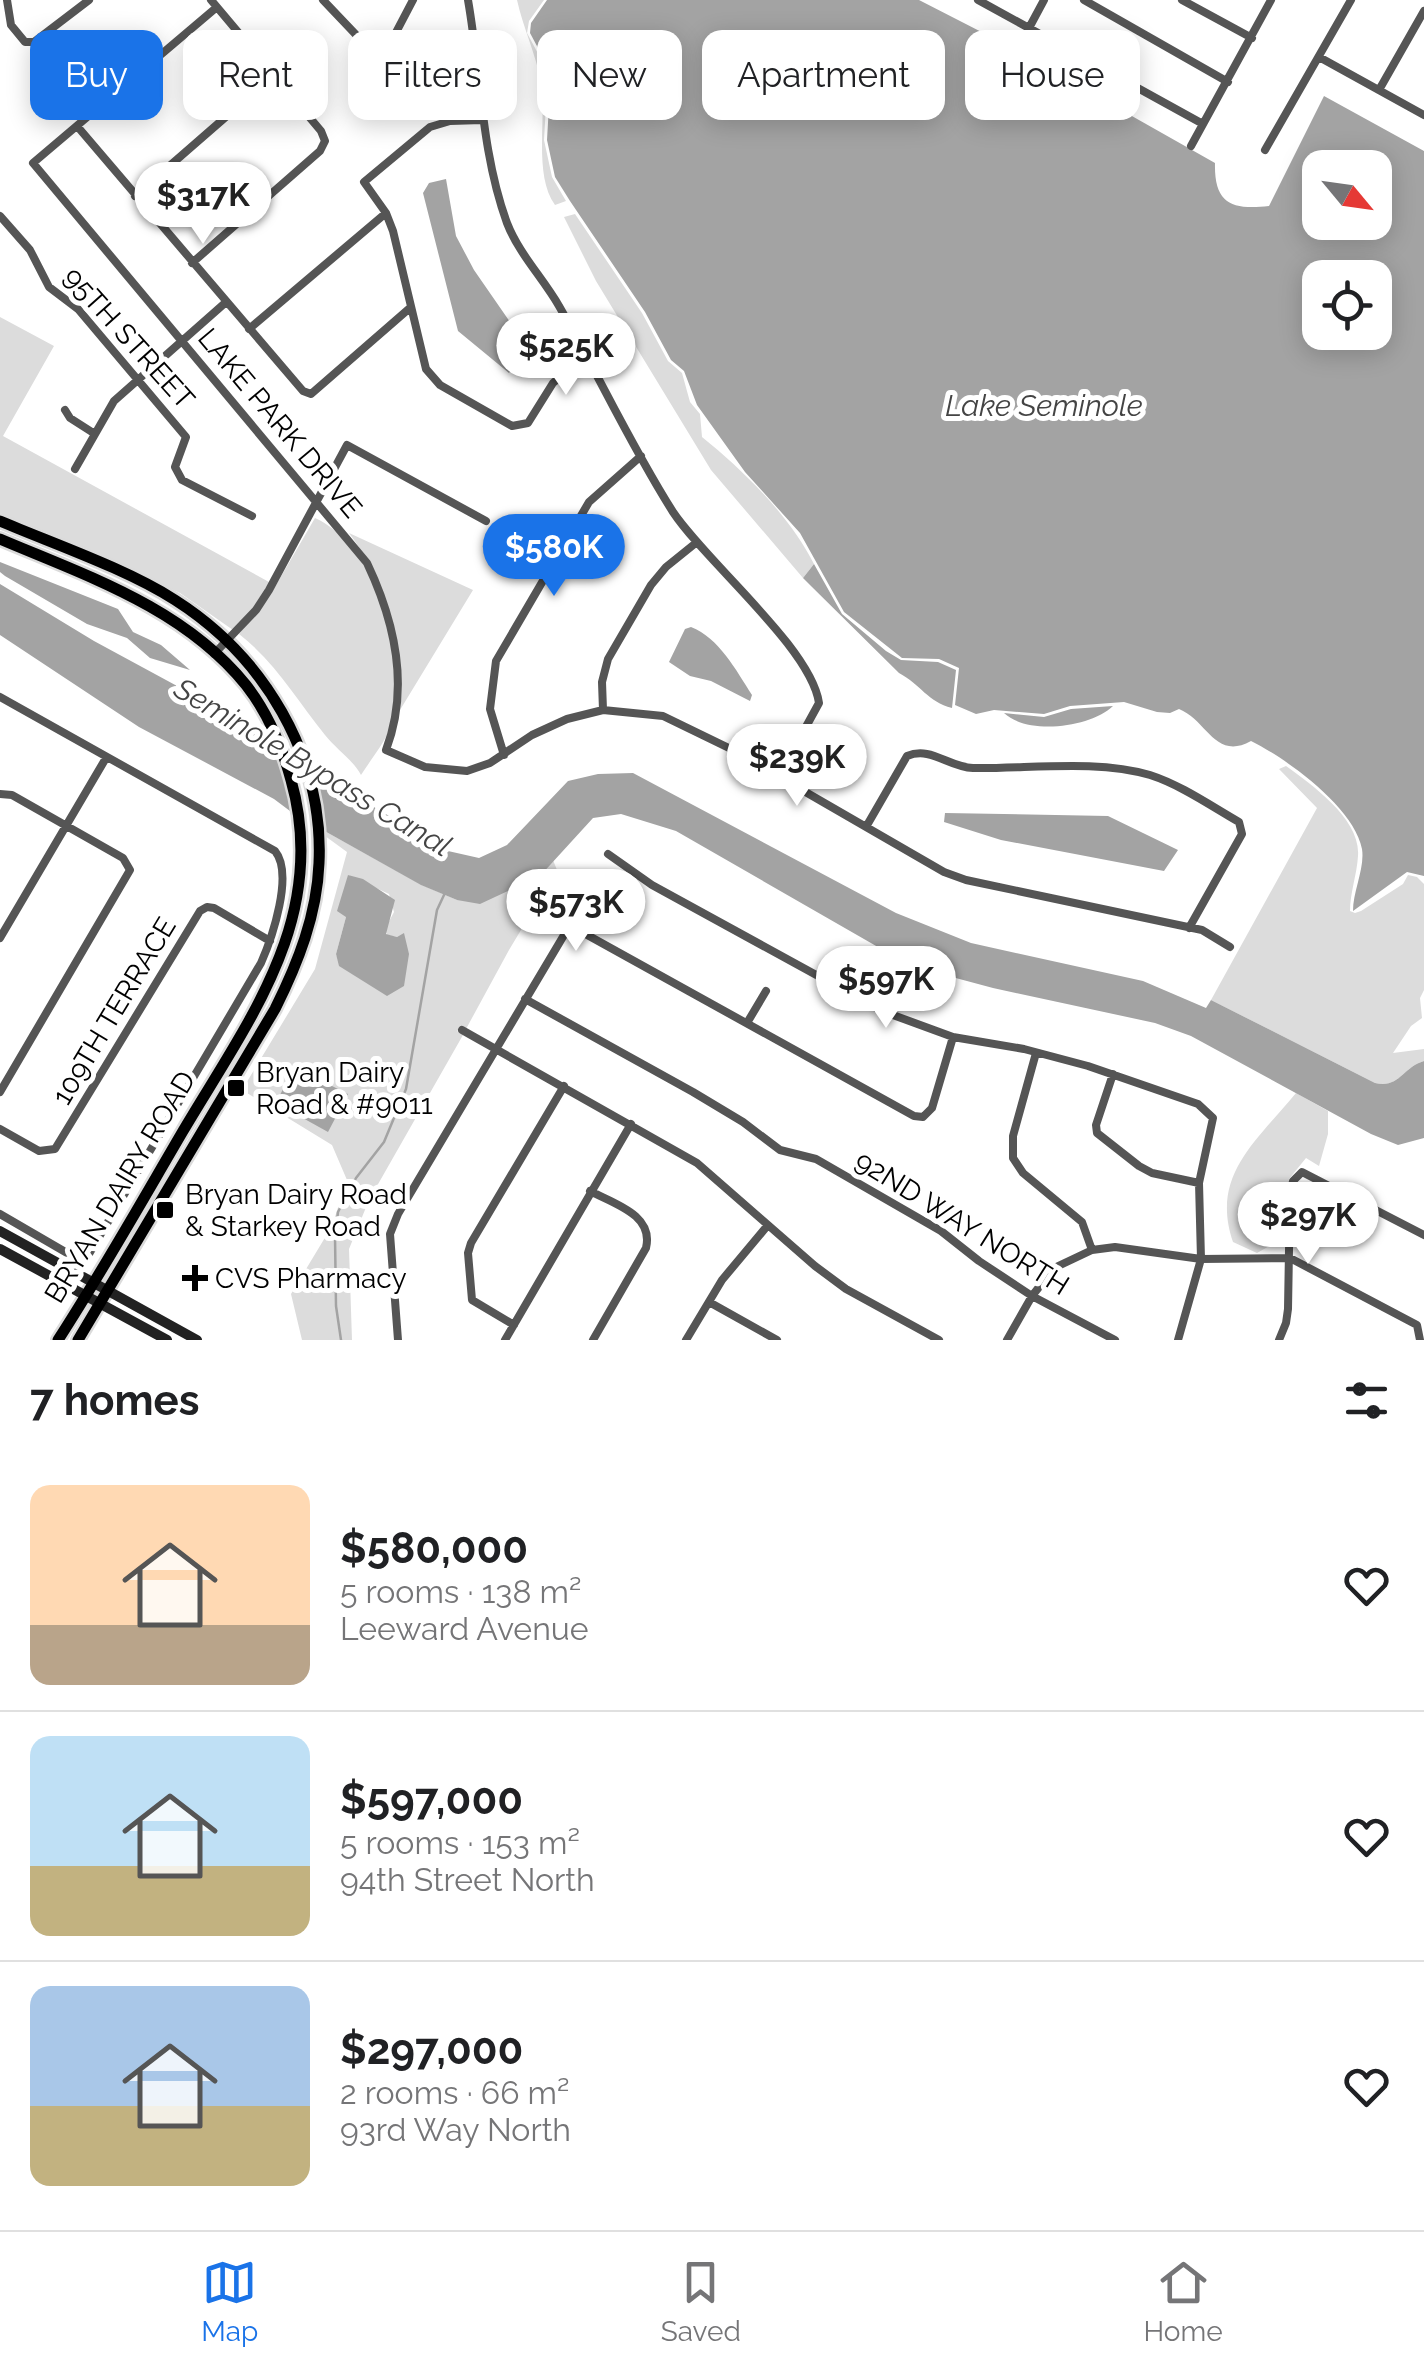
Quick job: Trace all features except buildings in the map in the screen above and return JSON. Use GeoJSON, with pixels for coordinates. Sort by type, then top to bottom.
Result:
{"type":"FeatureCollection","features":[{"type":"Feature","properties":{"kind":"main road","name":"BRYAN DAIRY ROAD"},"geometry":{"type":"LineString","coordinates":[[0,520],[171,597],[227,641],[258,672],[290,727],[306,772],[320,862],[312,914],[294,972],[78,1340]]}},
{"type":"Feature","properties":{"kind":"main road","name":"BRYAN DAIRY ROAD"},"geometry":{"type":"LineString","coordinates":[[0,538],[133,597],[169,618],[244,682],[264,713],[286,762],[298,812],[301,849],[295,914],[283,954],[258,1006],[58,1340]]}},
{"type":"Feature","properties":{"kind":"main road"},"geometry":{"type":"LineString","coordinates":[[0,1231],[197,1340]]}},
{"type":"Feature","properties":{"kind":"main road"},"geometry":{"type":"LineString","coordinates":[[0,1250],[167,1340]]}},
{"type":"Feature","properties":{"kind":"street"},"geometry":{"type":"LineString","coordinates":[[7,0],[11,25],[26,42],[34,42],[89,0]]}},
{"type":"Feature","properties":{"kind":"street"},"geometry":{"type":"LineString","coordinates":[[323,0],[381,60],[414,0]]}},
{"type":"Feature","properties":{"kind":"street"},"geometry":{"type":"LineString","coordinates":[[468,0],[473,30]]}},
{"type":"Feature","properties":{"kind":"street"},"geometry":{"type":"LineString","coordinates":[[978,0],[1203,124]]}},
{"type":"Feature","properties":{"kind":"street"},"geometry":{"type":"LineString","coordinates":[[1029,28],[1044,0]]}},
{"type":"Feature","properties":{"kind":"street"},"geometry":{"type":"LineString","coordinates":[[1084,0],[1228,82]]}},
{"type":"Feature","properties":{"kind":"street"},"geometry":{"type":"LineString","coordinates":[[1182,0],[1252,38]]}},
{"type":"Feature","properties":{"kind":"street"},"geometry":{"type":"LineString","coordinates":[[1191,146],[1270,0]]}},
{"type":"Feature","properties":{"kind":"street"},"geometry":{"type":"LineString","coordinates":[[1264,150],[1351,0]]}},
{"type":"Feature","properties":{"kind":"street"},"geometry":{"type":"LineString","coordinates":[[236,30],[214,4],[77,126],[303,391],[311,394],[411,307]]}},
{"type":"Feature","properties":{"kind":"street"},"geometry":{"type":"LineString","coordinates":[[1379,90],[1424,11]]}},
{"type":"Feature","properties":{"kind":"street"},"geometry":{"type":"LineString","coordinates":[[1319,57],[1424,115]]}},
{"type":"Feature","properties":{"kind":"street"},"geometry":{"type":"LineString","coordinates":[[135,196],[222,120]]}},
{"type":"Feature","properties":{"kind":"street"},"geometry":{"type":"LineString","coordinates":[[192,263],[320,151],[325,141],[309,120]]}},
{"type":"Feature","properties":{"kind":"street"},"geometry":{"type":"LineString","coordinates":[[450,120],[430,128],[364,182],[386,214],[430,378],[512,426],[528,423],[553,383],[586,355]]}},
{"type":"Feature","properties":{"kind":"street"},"geometry":{"type":"LineString","coordinates":[[482,120],[507,222],[516,243],[556,301],[674,512],[790,648],[818,697],[819,703],[778,776]]}},
{"type":"Feature","properties":{"kind":"street","name":"LAKE PARK DRIVE"},"geometry":{"type":"LineString","coordinates":[[77,126],[33,163],[367,563],[388,613],[398,675],[396,725],[386,750],[425,768],[449,772],[476,769],[504,755]]}},
{"type":"Feature","properties":{"kind":"street"},"geometry":{"type":"LineString","coordinates":[[249,329],[386,214]]}},
{"type":"Feature","properties":{"kind":"street","name":"95TH STREET"},"geometry":{"type":"LineString","coordinates":[[0,216],[30,250],[50,287],[78,309],[186,437],[175,467],[182,480],[252,516]]}},
{"type":"Feature","properties":{"kind":"street"},"geometry":{"type":"LineString","coordinates":[[75,469],[114,400],[225,303]]}},
{"type":"Feature","properties":{"kind":"street"},"geometry":{"type":"LineString","coordinates":[[64,410],[95,434]]}},
{"type":"Feature","properties":{"kind":"street"},"geometry":{"type":"LineString","coordinates":[[214,654],[256,610],[347,445],[486,520]]}},
{"type":"Feature","properties":{"kind":"street"},"geometry":{"type":"LineString","coordinates":[[641,456],[589,502],[496,661],[490,709],[504,755],[560,721],[603,710],[674,720],[928,864],[966,880],[1202,930],[1230,947]]}},
{"type":"Feature","properties":{"kind":"street"},"geometry":{"type":"LineString","coordinates":[[603,710],[602,682],[608,659],[651,585],[696,542]]}},
{"type":"Feature","properties":{"kind":"street","name":"BRYAN DAIRY ROAD"},"geometry":{"type":"LineString","coordinates":[[0,696],[275,851],[282,866],[280,900],[257,970],[86,1257],[74,1257],[0,1214]]}},
{"type":"Feature","properties":{"kind":"street"},"geometry":{"type":"LineString","coordinates":[[866,827],[907,756],[916,752],[970,768],[1101,768],[1156,777],[1242,827],[1242,834],[1189,928]]}},
{"type":"Feature","properties":{"kind":"street"},"geometry":{"type":"LineString","coordinates":[[0,938],[106,758]]}},
{"type":"Feature","properties":{"kind":"street"},"geometry":{"type":"LineString","coordinates":[[0,794],[12,795],[123,858],[130,870],[0,1092]]}},
{"type":"Feature","properties":{"kind":"street"},"geometry":{"type":"LineString","coordinates":[[608,854],[652,886],[882,1011],[953,1036],[1036,1052],[1113,1074],[1198,1104],[1213,1118],[1198,1183],[1200,1259],[1178,1340]]}},
{"type":"Feature","properties":{"kind":"street"},"geometry":{"type":"LineString","coordinates":[[398,1340],[390,1234],[398,1214],[592,888]]}},
{"type":"Feature","properties":{"kind":"street","name":"109TH TERRACE"},"geometry":{"type":"LineString","coordinates":[[0,1128],[39,1151],[56,1149],[200,911],[214,908],[270,940]]}},
{"type":"Feature","properties":{"kind":"street"},"geometry":{"type":"LineString","coordinates":[[571,926],[914,1116],[923,1117],[932,1108],[953,1036]]}},
{"type":"Feature","properties":{"kind":"street"},"geometry":{"type":"LineString","coordinates":[[746,1023],[766,991]]}},
{"type":"Feature","properties":{"kind":"street","name":"92ND WAY NORTH"},"geometry":{"type":"LineString","coordinates":[[525,999],[710,1102],[780,1150],[816,1160],[941,1231],[979,1262],[1032,1296],[1115,1340]]}},
{"type":"Feature","properties":{"kind":"street"},"geometry":{"type":"LineString","coordinates":[[462,1030],[698,1162],[846,1288],[938,1340]]}},
{"type":"Feature","properties":{"kind":"street","name":"BRYAN DAIRY ROAD"},"geometry":{"type":"LineString","coordinates":[[209,1051],[240,1069]]}},
{"type":"Feature","properties":{"kind":"street"},"geometry":{"type":"LineString","coordinates":[[1036,1052],[1013,1136],[1013,1158],[1023,1173],[1082,1222],[1092,1250]]}},
{"type":"Feature","properties":{"kind":"street"},"geometry":{"type":"LineString","coordinates":[[1113,1074],[1096,1125],[1098,1133],[1139,1166],[1198,1183]]}},
{"type":"Feature","properties":{"kind":"street"},"geometry":{"type":"LineString","coordinates":[[514,1325],[472,1300],[468,1253],[564,1086]]}},
{"type":"Feature","properties":{"kind":"street"},"geometry":{"type":"LineString","coordinates":[[506,1340],[631,1124]]}},
{"type":"Feature","properties":{"kind":"street"},"geometry":{"type":"LineString","coordinates":[[1278,1340],[1286,1324],[1290,1192],[1293,1181],[1302,1172],[1424,1235]]}},
{"type":"Feature","properties":{"kind":"street"},"geometry":{"type":"LineString","coordinates":[[590,1191],[643,1221],[650,1235],[594,1340]]}},
{"type":"Feature","properties":{"kind":"street"},"geometry":{"type":"LineString","coordinates":[[686,1340],[722,1280],[768,1225]]}},
{"type":"Feature","properties":{"kind":"street"},"geometry":{"type":"LineString","coordinates":[[1007,1340],[1032,1296],[1054,1268],[1092,1250],[1114,1247],[1200,1259],[1290,1258],[1417,1325],[1420,1340]]}},
{"type":"Feature","properties":{"kind":"street"},"geometry":{"type":"LineString","coordinates":[[708,1302],[777,1340]]}},
{"type":"Feature","properties":{"kind":"shaded area"},"geometry":{"type":"Polygon","coordinates":[[[517,0],[544,0],[529,21],[527,33],[517,0]]]}},
{"type":"Feature","properties":{"kind":"shaded area"},"geometry":{"type":"Polygon","coordinates":[[[527,33],[537,52],[537,66],[536,62],[527,33]]]}},
{"type":"Feature","properties":{"kind":"shaded area"},"geometry":{"type":"Polygon","coordinates":[[[542,120],[545,120],[544,140],[552,177],[566,201],[555,205],[542,162],[542,120]]]}},
{"type":"Feature","properties":{"kind":"shaded area"},"geometry":{"type":"Polygon","coordinates":[[[575,214],[642,313],[668,361],[682,373],[690,402],[700,414],[702,437],[764,495],[804,546],[814,564],[803,578],[711,470],[596,281],[564,217],[575,214]]]}},
{"type":"Feature","properties":{"kind":"shaded area"},"geometry":{"type":"Polygon","coordinates":[[[0,317],[54,346],[3,436],[269,582],[233,630],[180,593],[0,513],[0,317]]]}},
{"type":"Feature","properties":{"kind":"shaded area"},"geometry":{"type":"Polygon","coordinates":[[[315,518],[337,532],[371,578],[391,637],[396,696],[392,722],[361,775],[275,669],[239,634],[272,592],[315,518]]]}},
{"type":"Feature","properties":{"kind":"shaded area"},"geometry":{"type":"Polygon","coordinates":[[[349,533],[473,590],[400,710],[399,662],[391,617],[374,574],[349,533]]]}},
{"type":"Feature","properties":{"kind":"shaded area"},"geometry":{"type":"Polygon","coordinates":[[[1286,766],[1333,804],[1352,829],[1358,856],[1350,911],[1361,911],[1403,884],[1408,875],[1424,884],[1422,1018],[1411,1026],[1393,1053],[1424,1049],[1424,1061],[1390,1083],[1375,1083],[1211,1000],[1317,808],[1279,769],[1286,766]]]}},
{"type":"Feature","properties":{"kind":"shaded area"},"geometry":{"type":"Polygon","coordinates":[[[321,829],[457,900],[540,876],[553,860],[557,870],[466,1029],[460,1026],[457,1031],[463,1035],[369,1200],[349,1249],[352,1340],[302,1340],[291,1294],[332,1226],[347,1180],[332,1145],[242,1090],[315,969],[347,852],[321,829]],[[348,875],[346,917],[336,954],[340,966],[404,934],[387,935],[385,929],[394,912],[389,894],[348,875]]]}},
{"type":"Feature","properties":{"kind":"shaded area"},"geometry":{"type":"Polygon","coordinates":[[[1296,1093],[1328,1111],[1328,1134],[1319,1166],[1306,1158],[1289,1179],[1280,1240],[1257,1253],[1233,1242],[1228,1197],[1241,1160],[1296,1093]]]}},
{"type":"Feature","properties":{"kind":"water","name":"Lake Seminole"},"geometry":{"type":"Polygon","coordinates":[[[547,0],[919,0],[978,30],[965,30],[965,120],[1139,120],[1215,163],[1218,188],[1235,205],[1269,206],[1324,96],[1424,151],[1424,876],[1407,872],[1353,911],[1362,856],[1356,833],[1317,786],[1266,749],[1251,741],[1239,746],[1220,743],[1179,709],[1157,712],[1124,702],[1070,706],[1044,714],[994,710],[976,714],[955,705],[959,668],[939,659],[902,658],[844,612],[800,533],[745,472],[697,405],[684,371],[671,360],[645,312],[555,177],[547,140],[548,120],[682,120],[682,30],[537,30],[537,46],[530,33],[531,23],[547,0]]]}},
{"type":"Feature","properties":{"kind":"water"},"geometry":{"type":"Polygon","coordinates":[[[446,179],[456,236],[474,270],[528,348],[509,373],[458,331],[423,193],[429,183],[446,179]]]}},
{"type":"Feature","properties":{"kind":"water"},"geometry":{"type":"Polygon","coordinates":[[[0,562],[118,609],[133,632],[161,645],[190,670],[150,658],[127,638],[87,624],[5,576],[0,572],[0,562]]]}},
{"type":"Feature","properties":{"kind":"water"},"geometry":{"type":"Polygon","coordinates":[[[814,564],[842,614],[886,651],[901,660],[938,662],[956,670],[952,708],[937,702],[899,673],[803,578],[814,564]]]}},
{"type":"Feature","properties":{"kind":"water"},"geometry":{"type":"Polygon","coordinates":[[[0,584],[94,641],[273,738],[294,814],[274,799],[139,727],[0,635],[0,584]]]}},
{"type":"Feature","properties":{"kind":"water"},"geometry":{"type":"Polygon","coordinates":[[[691,627],[726,656],[752,695],[750,701],[711,681],[690,676],[669,662],[685,629],[691,627]]]}},
{"type":"Feature","properties":{"kind":"water"},"geometry":{"type":"Polygon","coordinates":[[[1113,706],[1090,719],[1060,726],[1028,725],[1004,713],[1044,717],[1071,709],[1113,706]]]}},
{"type":"Feature","properties":{"kind":"water","name":"Seminole Bypass Canal"},"geometry":{"type":"Polygon","coordinates":[[[305,755],[329,768],[336,792],[349,800],[352,794],[448,851],[479,858],[507,845],[568,781],[598,774],[633,773],[896,913],[971,943],[1143,981],[1206,1008],[1211,1000],[1375,1083],[1390,1083],[1424,1061],[1424,1138],[1398,1145],[1371,1134],[1191,1036],[1155,1023],[911,966],[676,831],[621,814],[593,818],[540,876],[480,904],[457,900],[421,885],[321,829],[305,755]]]}},
{"type":"Feature","properties":{"kind":"water"},"geometry":{"type":"Polygon","coordinates":[[[945,813],[1108,816],[1178,850],[1164,871],[1001,840],[944,822],[945,813]]]}},
{"type":"Feature","properties":{"kind":"water"},"geometry":{"type":"Polygon","coordinates":[[[348,875],[363,879],[395,900],[386,934],[397,937],[404,933],[409,954],[404,986],[387,996],[339,966],[336,954],[346,917],[337,911],[348,875]]]}},
{"type":"Feature","properties":{"kind":"water"},"geometry":{"type":"Polygon","coordinates":[[[300,1070],[348,1094],[328,1132],[283,1107],[278,1099],[287,1081],[300,1070]]]}},
{"type":"Feature","properties":{"kind":"waterway"},"geometry":{"type":"LineString","coordinates":[[341,1340],[336,1306],[338,1212],[356,1178],[384,1142],[406,1089],[437,910],[444,895]]}},
{"type":"Feature","properties":{"kind":"place","name":"Bryan Dairy Road & #9011"},"geometry":{"type":"Point","coordinates":[236,1088]}},
{"type":"Feature","properties":{"kind":"place","name":"Bryan Dairy Road & Starkey Road"},"geometry":{"type":"Point","coordinates":[165,1210]}},
{"type":"Feature","properties":{"kind":"place","name":"CVS Pharmacy"},"geometry":{"type":"Point","coordinates":[195,1278]}}]}
